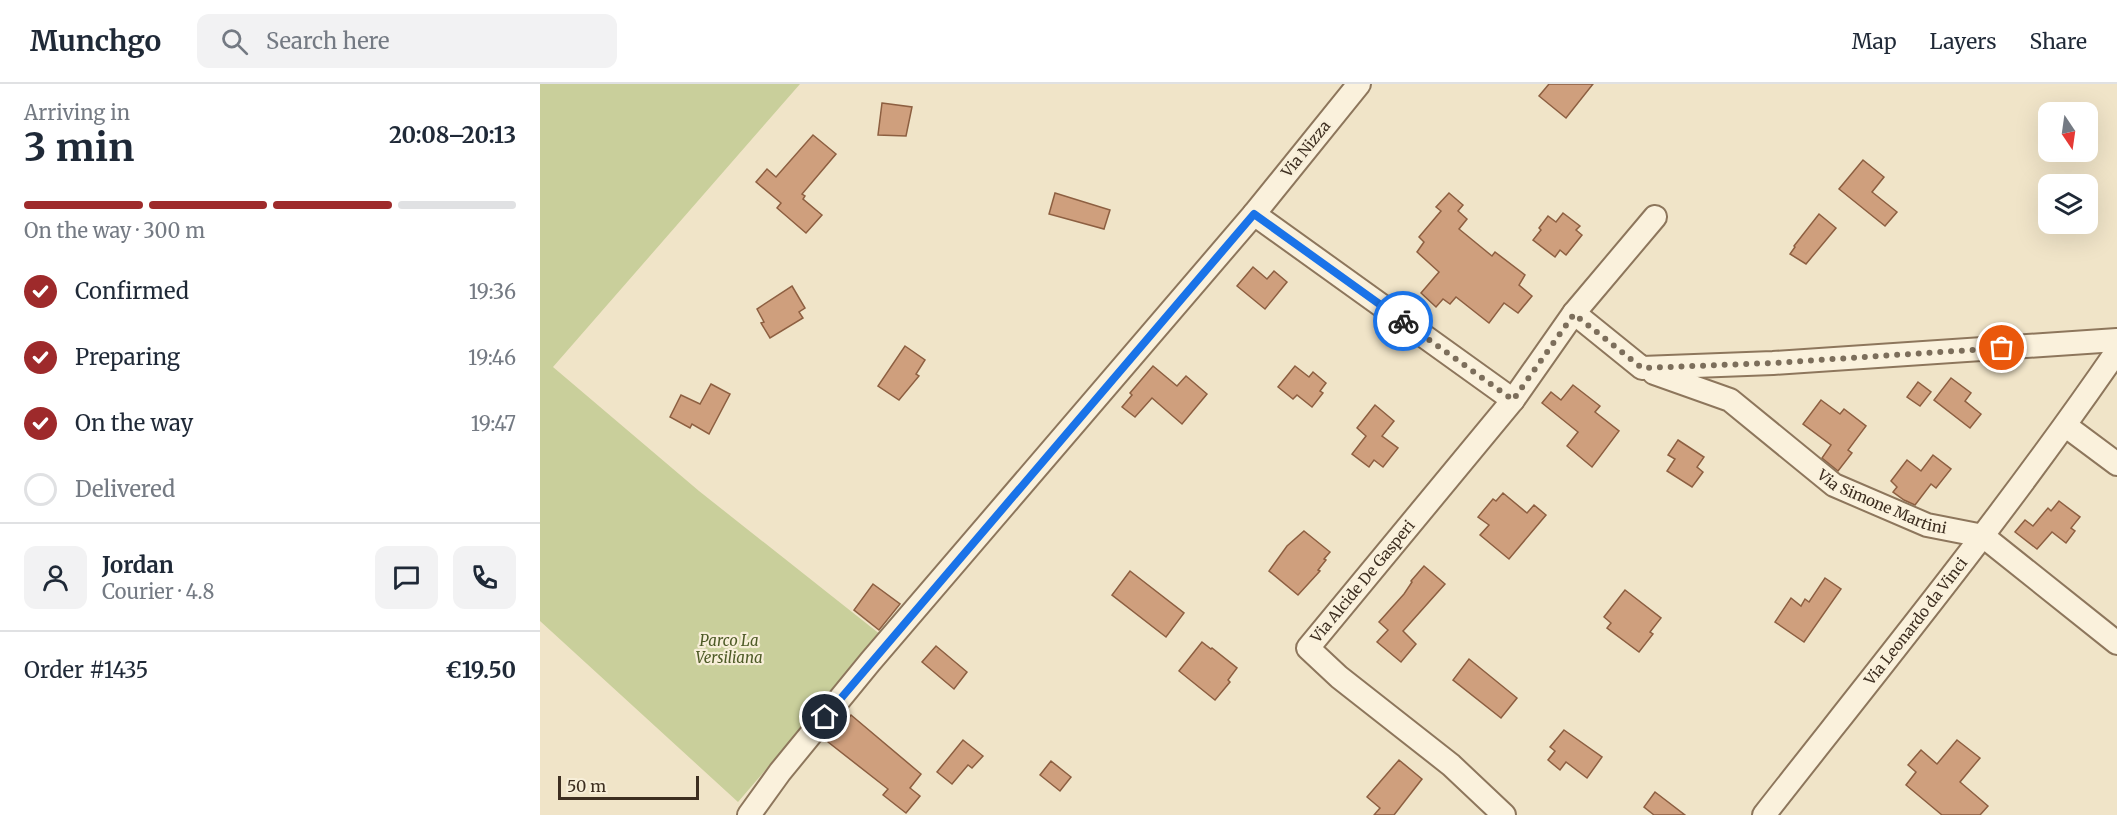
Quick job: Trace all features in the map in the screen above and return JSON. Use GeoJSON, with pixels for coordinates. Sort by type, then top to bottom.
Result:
{"type":"FeatureCollection","features":[{"type":"Feature","properties":{"kind":"street","name":"Via Nizza"},"geometry":{"type":"LineString","coordinates":[[749,815],[780,772],[870,662],[1254,214],[1359,84]]}},
{"type":"Feature","properties":{"kind":"street"},"geometry":{"type":"LineString","coordinates":[[1254,214],[1513,400],[1574,314],[1655,218]]}},
{"type":"Feature","properties":{"kind":"street"},"geometry":{"type":"LineString","coordinates":[[1574,314],[1642,368],[1773,363],[2117,340]]}},
{"type":"Feature","properties":{"kind":"street","name":"Via Leonardo da Vinci"},"geometry":{"type":"LineString","coordinates":[[1764,815],[1983,536],[2066,426],[2117,351]]}},
{"type":"Feature","properties":{"kind":"street","name":"Via Simone Martini"},"geometry":{"type":"LineString","coordinates":[[1642,368],[1731,400],[1834,485],[1927,525],[1983,536],[2117,643]]}},
{"type":"Feature","properties":{"kind":"street","name":"Via Alcide De Gasperi"},"geometry":{"type":"LineString","coordinates":[[1504,815],[1451,765],[1339,677],[1308,648],[1513,400]]}},
{"type":"Feature","properties":{"kind":"street"},"geometry":{"type":"LineString","coordinates":[[2066,426],[2117,464]]}},
{"type":"Feature","properties":{"kind":"green space","name":"Parco La Versiliana"},"geometry":{"type":"Polygon","coordinates":[[[540,84],[800,84],[553,367],[699,491],[881,635],[738,802],[540,621],[540,84]]]}},
{"type":"Feature","properties":{"kind":"building"},"geometry":{"type":"Polygon","coordinates":[[[1549,84],[1593,84],[1566,118],[1539,96],[1549,84]]]}},
{"type":"Feature","properties":{"kind":"building"},"geometry":{"type":"Polygon","coordinates":[[[882,103],[912,107],[906,136],[878,135],[882,103]]]}},
{"type":"Feature","properties":{"kind":"building"},"geometry":{"type":"Polygon","coordinates":[[[813,135],[836,154],[802,194],[805,196],[803,199],[822,215],[806,233],[777,208],[781,203],[756,182],[767,169],[776,177],[813,135]]]}},
{"type":"Feature","properties":{"kind":"building"},"geometry":{"type":"Polygon","coordinates":[[[1863,160],[1884,177],[1872,192],[1897,212],[1885,226],[1839,189],[1863,160]]]}},
{"type":"Feature","properties":{"kind":"building"},"geometry":{"type":"Polygon","coordinates":[[[1055,193],[1110,210],[1104,229],[1049,214],[1055,193]]]}},
{"type":"Feature","properties":{"kind":"building"},"geometry":{"type":"Polygon","coordinates":[[[1449,193],[1463,205],[1458,211],[1467,219],[1459,229],[1492,256],[1495,252],[1525,275],[1519,285],[1532,296],[1518,313],[1504,303],[1489,323],[1456,297],[1450,304],[1443,299],[1436,307],[1421,293],[1439,272],[1417,252],[1424,242],[1419,237],[1441,211],[1436,207],[1449,193]]]}},
{"type":"Feature","properties":{"kind":"building"},"geometry":{"type":"Polygon","coordinates":[[[1563,213],[1580,226],[1576,230],[1582,235],[1566,255],[1560,250],[1555,257],[1533,240],[1548,216],[1556,222],[1563,213]]]}},
{"type":"Feature","properties":{"kind":"building"},"geometry":{"type":"Polygon","coordinates":[[[1819,214],[1836,228],[1806,264],[1790,254],[1819,214]]]}},
{"type":"Feature","properties":{"kind":"building"},"geometry":{"type":"Polygon","coordinates":[[[1253,267],[1267,279],[1274,271],[1287,282],[1265,309],[1237,286],[1253,267]]]}},
{"type":"Feature","properties":{"kind":"building"},"geometry":{"type":"Polygon","coordinates":[[[792,286],[805,308],[799,312],[803,318],[770,338],[761,323],[764,322],[757,309],[792,286]]]}},
{"type":"Feature","properties":{"kind":"building"},"geometry":{"type":"Polygon","coordinates":[[[905,346],[925,360],[916,374],[919,376],[899,400],[878,386],[905,346]]]}},
{"type":"Feature","properties":{"kind":"building"},"geometry":{"type":"Polygon","coordinates":[[[1153,366],[1177,386],[1186,376],[1207,394],[1182,424],[1152,398],[1135,417],[1122,407],[1132,395],[1130,393],[1153,366]]]}},
{"type":"Feature","properties":{"kind":"building"},"geometry":{"type":"Polygon","coordinates":[[[1295,366],[1309,377],[1313,372],[1326,383],[1320,391],[1323,393],[1312,407],[1297,395],[1293,399],[1278,387],[1295,366]]]}},
{"type":"Feature","properties":{"kind":"building"},"geometry":{"type":"Polygon","coordinates":[[[1951,378],[1971,393],[1965,401],[1981,414],[1970,428],[1934,400],[1951,378]]]}},
{"type":"Feature","properties":{"kind":"building"},"geometry":{"type":"Polygon","coordinates":[[[1918,382],[1931,392],[1920,406],[1907,397],[1918,382]]]}},
{"type":"Feature","properties":{"kind":"building"},"geometry":{"type":"Polygon","coordinates":[[[711,384],[730,394],[709,434],[692,424],[690,428],[670,417],[681,395],[700,404],[711,384]]]}},
{"type":"Feature","properties":{"kind":"building"},"geometry":{"type":"Polygon","coordinates":[[[1573,385],[1600,406],[1595,412],[1619,431],[1592,467],[1567,446],[1578,432],[1542,403],[1551,392],[1561,400],[1573,385]]]}},
{"type":"Feature","properties":{"kind":"building"},"geometry":{"type":"Polygon","coordinates":[[[1821,400],[1840,414],[1844,409],[1866,426],[1848,450],[1852,453],[1838,471],[1822,458],[1831,445],[1803,424],[1821,400]]]}},
{"type":"Feature","properties":{"kind":"building"},"geometry":{"type":"Polygon","coordinates":[[[1375,405],[1394,421],[1382,436],[1398,448],[1383,467],[1374,460],[1369,467],[1352,454],[1366,436],[1357,428],[1375,405]]]}},
{"type":"Feature","properties":{"kind":"building"},"geometry":{"type":"Polygon","coordinates":[[[1678,440],[1704,457],[1697,467],[1703,472],[1692,487],[1667,471],[1675,459],[1668,455],[1678,440]]]}},
{"type":"Feature","properties":{"kind":"building"},"geometry":{"type":"Polygon","coordinates":[[[1933,455],[1951,469],[1936,488],[1931,484],[1915,505],[1893,492],[1897,487],[1891,481],[1907,460],[1921,471],[1933,455]]]}},
{"type":"Feature","properties":{"kind":"building"},"geometry":{"type":"Polygon","coordinates":[[[1503,493],[1527,513],[1534,505],[1546,515],[1509,559],[1480,535],[1489,525],[1478,517],[1493,499],[1496,501],[1503,493]]]}},
{"type":"Feature","properties":{"kind":"building"},"geometry":{"type":"Polygon","coordinates":[[[2059,501],[2080,517],[2071,528],[2075,531],[2066,543],[2052,532],[2037,549],[2015,532],[2025,520],[2033,526],[2048,508],[2051,511],[2059,501]]]}},
{"type":"Feature","properties":{"kind":"building"},"geometry":{"type":"Polygon","coordinates":[[[1304,531],[1330,552],[1318,570],[1320,571],[1298,595],[1269,571],[1287,546],[1304,531]]]}},
{"type":"Feature","properties":{"kind":"building"},"geometry":{"type":"Polygon","coordinates":[[[1424,566],[1445,584],[1403,631],[1416,644],[1401,662],[1377,642],[1388,630],[1379,622],[1404,594],[1411,581],[1424,566]]]}},
{"type":"Feature","properties":{"kind":"building"},"geometry":{"type":"Polygon","coordinates":[[[1130,571],[1184,613],[1166,637],[1112,595],[1130,571]]]}},
{"type":"Feature","properties":{"kind":"building"},"geometry":{"type":"Polygon","coordinates":[[[1825,578],[1841,589],[1804,642],[1775,622],[1791,598],[1801,606],[1805,599],[1809,602],[1825,578]]]}},
{"type":"Feature","properties":{"kind":"building"},"geometry":{"type":"Polygon","coordinates":[[[873,584],[900,604],[879,630],[854,610],[873,584]]]}},
{"type":"Feature","properties":{"kind":"building"},"geometry":{"type":"Polygon","coordinates":[[[1625,590],[1661,618],[1650,632],[1653,634],[1639,652],[1607,628],[1611,623],[1604,617],[1625,590]]]}},
{"type":"Feature","properties":{"kind":"building"},"geometry":{"type":"Polygon","coordinates":[[[1202,642],[1237,668],[1228,680],[1230,682],[1215,700],[1179,671],[1202,642]]]}},
{"type":"Feature","properties":{"kind":"building"},"geometry":{"type":"Polygon","coordinates":[[[936,646],[967,672],[954,689],[922,662],[936,646]]]}},
{"type":"Feature","properties":{"kind":"building"},"geometry":{"type":"Polygon","coordinates":[[[1469,659],[1517,698],[1501,718],[1453,680],[1469,659]]]}},
{"type":"Feature","properties":{"kind":"building"},"geometry":{"type":"Polygon","coordinates":[[[844,715],[848,719],[851,715],[921,774],[910,788],[920,796],[906,813],[883,795],[888,789],[828,742],[831,739],[827,736],[844,715]]]}},
{"type":"Feature","properties":{"kind":"building"},"geometry":{"type":"Polygon","coordinates":[[[1564,730],[1602,757],[1587,778],[1566,762],[1560,770],[1548,760],[1555,751],[1550,747],[1564,730]]]}},
{"type":"Feature","properties":{"kind":"building"},"geometry":{"type":"Polygon","coordinates":[[[963,740],[983,756],[972,768],[968,765],[952,784],[937,772],[963,740]]]}},
{"type":"Feature","properties":{"kind":"building"},"geometry":{"type":"Polygon","coordinates":[[[1957,740],[1980,758],[1960,782],[1988,806],[1980,815],[1942,815],[1906,785],[1916,772],[1908,765],[1921,750],[1937,764],[1957,740]]]}},
{"type":"Feature","properties":{"kind":"building"},"geometry":{"type":"Polygon","coordinates":[[[1399,760],[1422,779],[1394,815],[1374,815],[1380,808],[1367,797],[1399,760]]]}},
{"type":"Feature","properties":{"kind":"building"},"geometry":{"type":"Polygon","coordinates":[[[1051,761],[1071,777],[1060,791],[1040,775],[1051,761]]]}},
{"type":"Feature","properties":{"kind":"building"},"geometry":{"type":"Polygon","coordinates":[[[1655,792],[1685,815],[1654,815],[1644,807],[1655,792]]]}},
{"type":"Feature","properties":{"kind":"way so far"},"geometry":{"type":"LineString","coordinates":[[1403,321],[1513,400],[1574,314],[1642,368],[1773,363],[2002,348]]}},
{"type":"Feature","properties":{"kind":"route"},"geometry":{"type":"LineString","coordinates":[[825,717],[1254,214],[1403,321]]}}]}
